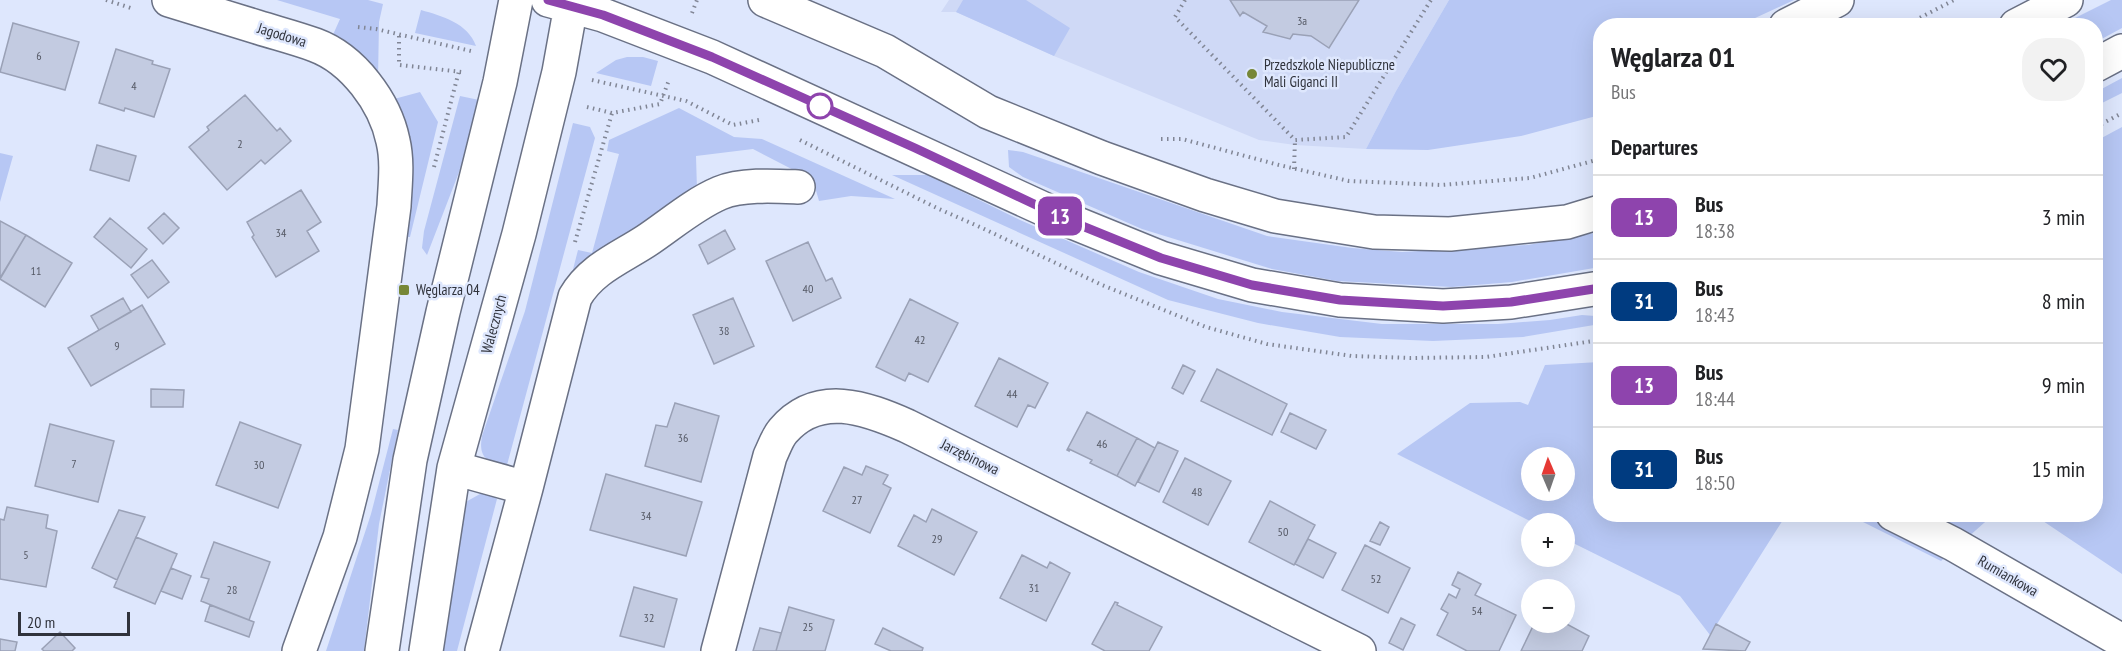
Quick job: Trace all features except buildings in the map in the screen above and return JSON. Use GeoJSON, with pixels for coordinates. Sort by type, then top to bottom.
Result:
{"type":"FeatureCollection","features":[{"type":"Feature","properties":{"kind":"street"},"geometry":{"type":"LineString","coordinates":[[382,651],[410,460],[443,312],[500,82],[516,0]]}},
{"type":"Feature","properties":{"kind":"street"},"geometry":{"type":"LineString","coordinates":[[765,0],[885,51],[988,112],[1143,173],[1275,216],[1374,232],[1450,234],[1567,222],[1593,214]]}},
{"type":"Feature","properties":{"kind":"street"},"geometry":{"type":"LineString","coordinates":[[1802,18],[1837,0]]}},
{"type":"Feature","properties":{"kind":"street"},"geometry":{"type":"LineString","coordinates":[[2031,18],[2063,1]]}},
{"type":"Feature","properties":{"kind":"street"},"geometry":{"type":"LineString","coordinates":[[564,2],[712,57],[915,148],[1070,221],[1161,258],[1252,285],[1340,300],[1443,306],[1511,302],[1593,289]]}},
{"type":"Feature","properties":{"kind":"street","name":"Walecznych"},"geometry":{"type":"LineString","coordinates":[[426,651],[454,468],[521,223],[559,72],[564,2]]}},
{"type":"Feature","properties":{"kind":"street","name":"Jagodowa"},"geometry":{"type":"LineString","coordinates":[[154,5],[317,45],[347,64],[364,82],[387,122],[394,142],[396,169],[394,206],[364,437],[340,537],[299,651]]}},
{"type":"Feature","properties":{"kind":"street"},"geometry":{"type":"LineString","coordinates":[[2103,61],[2122,51]]}},
{"type":"Feature","properties":{"kind":"street"},"geometry":{"type":"LineString","coordinates":[[482,651],[575,297],[582,285],[600,268],[722,192],[765,185],[798,187]]}},
{"type":"Feature","properties":{"kind":"street","name":"Jarzębinowa"},"geometry":{"type":"LineString","coordinates":[[718,651],[770,456],[782,432],[800,416],[825,407],[851,406],[875,412],[907,426],[1359,651]]}},
{"type":"Feature","properties":{"kind":"street"},"geometry":{"type":"LineString","coordinates":[[454,468],[526,488]]}},
{"type":"Feature","properties":{"kind":"street","name":"Rumiankowa"},"geometry":{"type":"LineString","coordinates":[[1909,522],[1953,544],[2122,641]]}},
{"type":"Feature","properties":{"kind":"path"},"geometry":{"type":"LineString","coordinates":[[106,0],[154,5]]}},
{"type":"Feature","properties":{"kind":"path"},"geometry":{"type":"LineString","coordinates":[[1185,0],[1175,17],[1295,140],[1294,169]]}},
{"type":"Feature","properties":{"kind":"path"},"geometry":{"type":"LineString","coordinates":[[1295,140],[1346,137],[1431,0]]}},
{"type":"Feature","properties":{"kind":"path"},"geometry":{"type":"LineString","coordinates":[[1919,18],[1954,0]]}},
{"type":"Feature","properties":{"kind":"path"},"geometry":{"type":"LineString","coordinates":[[663,97],[686,100],[733,125],[760,120]]}},
{"type":"Feature","properties":{"kind":"path"},"geometry":{"type":"LineString","coordinates":[[2103,123],[2122,113]]}},
{"type":"Feature","properties":{"kind":"path"},"geometry":{"type":"LineString","coordinates":[[1182,139],[1349,181],[1441,185],[1530,177],[1593,161]]}},
{"type":"Feature","properties":{"kind":"shaded area"},"geometry":{"type":"Polygon","coordinates":[[[277,0],[368,0],[383,4],[379,22],[378,79],[332,37],[340,19],[277,0]]]}},
{"type":"Feature","properties":{"kind":"shaded area","name":"Przedszkole Niepubliczne Mali Giganci II"},"geometry":{"type":"Polygon","coordinates":[[[949,0],[1449,0],[1396,91],[1366,149],[1295,145],[1259,140],[1054,56],[956,12],[941,12],[949,0]]]}},
{"type":"Feature","properties":{"kind":"shaded area"},"geometry":{"type":"Polygon","coordinates":[[[963,0],[1026,0],[1070,28],[1054,56],[956,12],[963,0]]]}},
{"type":"Feature","properties":{"kind":"shaded area"},"geometry":{"type":"Polygon","coordinates":[[[1449,0],[1794,0],[1755,18],[1593,18],[1593,117],[1521,136],[1428,150],[1366,149],[1396,91],[1449,0]]]}},
{"type":"Feature","properties":{"kind":"shaded area"},"geometry":{"type":"Polygon","coordinates":[[[2111,0],[2122,0],[2122,28],[2103,38],[2103,18],[2075,18],[2111,0]]]}},
{"type":"Feature","properties":{"kind":"shaded area"},"geometry":{"type":"Polygon","coordinates":[[[421,10],[446,18],[461,26],[476,46],[415,33],[421,10]]]}},
{"type":"Feature","properties":{"kind":"shaded area"},"geometry":{"type":"Polygon","coordinates":[[[643,57],[658,61],[651,86],[596,73],[616,60],[643,57]]]}},
{"type":"Feature","properties":{"kind":"shaded area"},"geometry":{"type":"Polygon","coordinates":[[[2122,78],[2122,93],[2103,102],[2103,88],[2122,78]]]}},
{"type":"Feature","properties":{"kind":"shaded area"},"geometry":{"type":"Polygon","coordinates":[[[420,92],[438,122],[410,237],[407,237],[412,194],[411,162],[394,99],[420,92]]]}},
{"type":"Feature","properties":{"kind":"shaded area"},"geometry":{"type":"Polygon","coordinates":[[[460,96],[484,101],[478,123],[427,255],[422,248],[424,231],[460,96]]]}},
{"type":"Feature","properties":{"kind":"shaded area"},"geometry":{"type":"Polygon","coordinates":[[[679,108],[734,137],[762,139],[895,199],[851,196],[819,201],[813,180],[753,149],[696,156],[697,190],[569,285],[578,250],[592,253],[619,154],[607,151],[609,140],[679,108]]]}},
{"type":"Feature","properties":{"kind":"shaded area"},"geometry":{"type":"Polygon","coordinates":[[[573,123],[590,127],[595,138],[507,465],[494,463],[483,454],[482,436],[525,311],[573,123]]]}},
{"type":"Feature","properties":{"kind":"shaded area"},"geometry":{"type":"Polygon","coordinates":[[[2122,127],[2122,574],[2044,522],[2103,522],[2103,137],[2122,127]]]}},
{"type":"Feature","properties":{"kind":"shaded area"},"geometry":{"type":"Polygon","coordinates":[[[1008,150],[1023,152],[1267,236],[1352,248],[1402,252],[1528,245],[1593,233],[1593,268],[1512,282],[1452,287],[1337,281],[1272,269],[1142,229],[1023,177],[1009,167],[1008,150]]]}},
{"type":"Feature","properties":{"kind":"shaded area"},"geometry":{"type":"Polygon","coordinates":[[[0,153],[13,156],[0,202],[0,153]]]}},
{"type":"Feature","properties":{"kind":"shaded area"},"geometry":{"type":"Polygon","coordinates":[[[892,175],[928,175],[1020,220],[1139,272],[1218,299],[1282,312],[1382,324],[1498,324],[1582,315],[1593,316],[1593,325],[1523,337],[1433,341],[1340,337],[1258,323],[1168,300],[892,175]]]}},
{"type":"Feature","properties":{"kind":"shaded area"},"geometry":{"type":"Polygon","coordinates":[[[1593,362],[1593,522],[1782,522],[1710,635],[1680,596],[1575,544],[1575,513],[1521,513],[1521,516],[1397,454],[1470,403],[1520,402],[1528,405],[1545,365],[1593,362]]]}},
{"type":"Feature","properties":{"kind":"shaded area"},"geometry":{"type":"Polygon","coordinates":[[[393,429],[398,430],[379,524],[364,651],[326,651],[371,514],[393,429]]]}},
{"type":"Feature","properties":{"kind":"shaded area"},"geometry":{"type":"Polygon","coordinates":[[[480,494],[489,494],[497,499],[457,651],[440,651],[462,504],[480,494]]]}},
{"type":"Feature","properties":{"kind":"shaded area"},"geometry":{"type":"Polygon","coordinates":[[[1863,522],[1985,522],[1941,561],[1863,522]]]}},
{"type":"Feature","properties":{"kind":"bus line","name":"13"},"geometry":{"type":"LineString","coordinates":[[548,0],[603,15],[712,57],[896,139],[1070,221],[1161,258],[1252,285],[1340,300],[1443,306],[1511,302],[1593,289]]}},
{"type":"Feature","properties":{"kind":"place","name":"Przedszkole Niepubliczne Mali Giganci II"},"geometry":{"type":"Point","coordinates":[1252,74]}},
{"type":"Feature","properties":{"kind":"place","name":"Węglarza 04"},"geometry":{"type":"Point","coordinates":[404,290]}}]}
